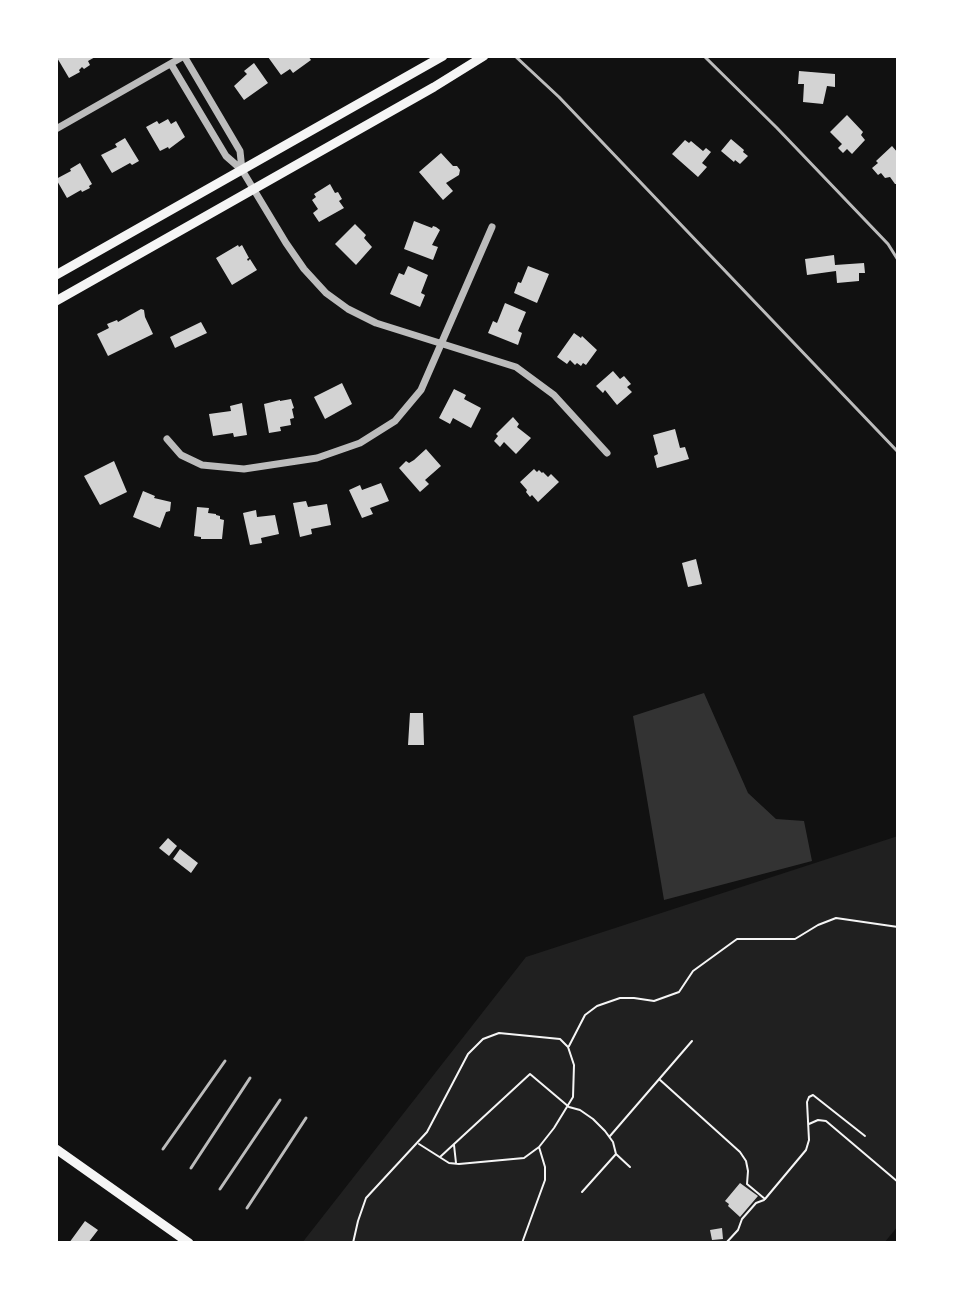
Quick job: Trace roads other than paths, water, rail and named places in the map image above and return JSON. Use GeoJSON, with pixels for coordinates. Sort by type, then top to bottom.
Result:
{"type":"FeatureCollection","features":[{"type":"Feature","properties":{"kind":"main road"},"geometry":{"type":"LineString","coordinates":[[56,275],[443,56]]}},
{"type":"Feature","properties":{"kind":"main road"},"geometry":{"type":"LineString","coordinates":[[56,301],[484,56]]}},
{"type":"Feature","properties":{"kind":"main road"},"geometry":{"type":"LineString","coordinates":[[56,1149],[189,1243]]}},
{"type":"Feature","properties":{"kind":"street"},"geometry":{"type":"LineString","coordinates":[[56,129],[184,56],[240,151],[242,170]]}},
{"type":"Feature","properties":{"kind":"street"},"geometry":{"type":"LineString","coordinates":[[171,64],[226,156],[242,170],[304,269],[326,293],[348,309],[376,323],[516,367],[554,395],[607,453]]}},
{"type":"Feature","properties":{"kind":"street"},"geometry":{"type":"LineString","coordinates":[[167,439],[181,455],[202,465],[244,469],[317,458],[360,443],[395,421],[421,390],[492,227]]}},
{"type":"Feature","properties":{"kind":"lane"},"geometry":{"type":"LineString","coordinates":[[515,56],[559,97],[898,452]]}},
{"type":"Feature","properties":{"kind":"lane"},"geometry":{"type":"LineString","coordinates":[[704,56],[888,244],[898,260]]}},
{"type":"Feature","properties":{"kind":"lane"},"geometry":{"type":"LineString","coordinates":[[163,1149],[225,1061]]}},
{"type":"Feature","properties":{"kind":"lane"},"geometry":{"type":"LineString","coordinates":[[191,1168],[250,1078]]}},
{"type":"Feature","properties":{"kind":"lane"},"geometry":{"type":"LineString","coordinates":[[220,1189],[280,1100]]}},
{"type":"Feature","properties":{"kind":"lane"},"geometry":{"type":"LineString","coordinates":[[247,1208],[306,1118]]}}]}
